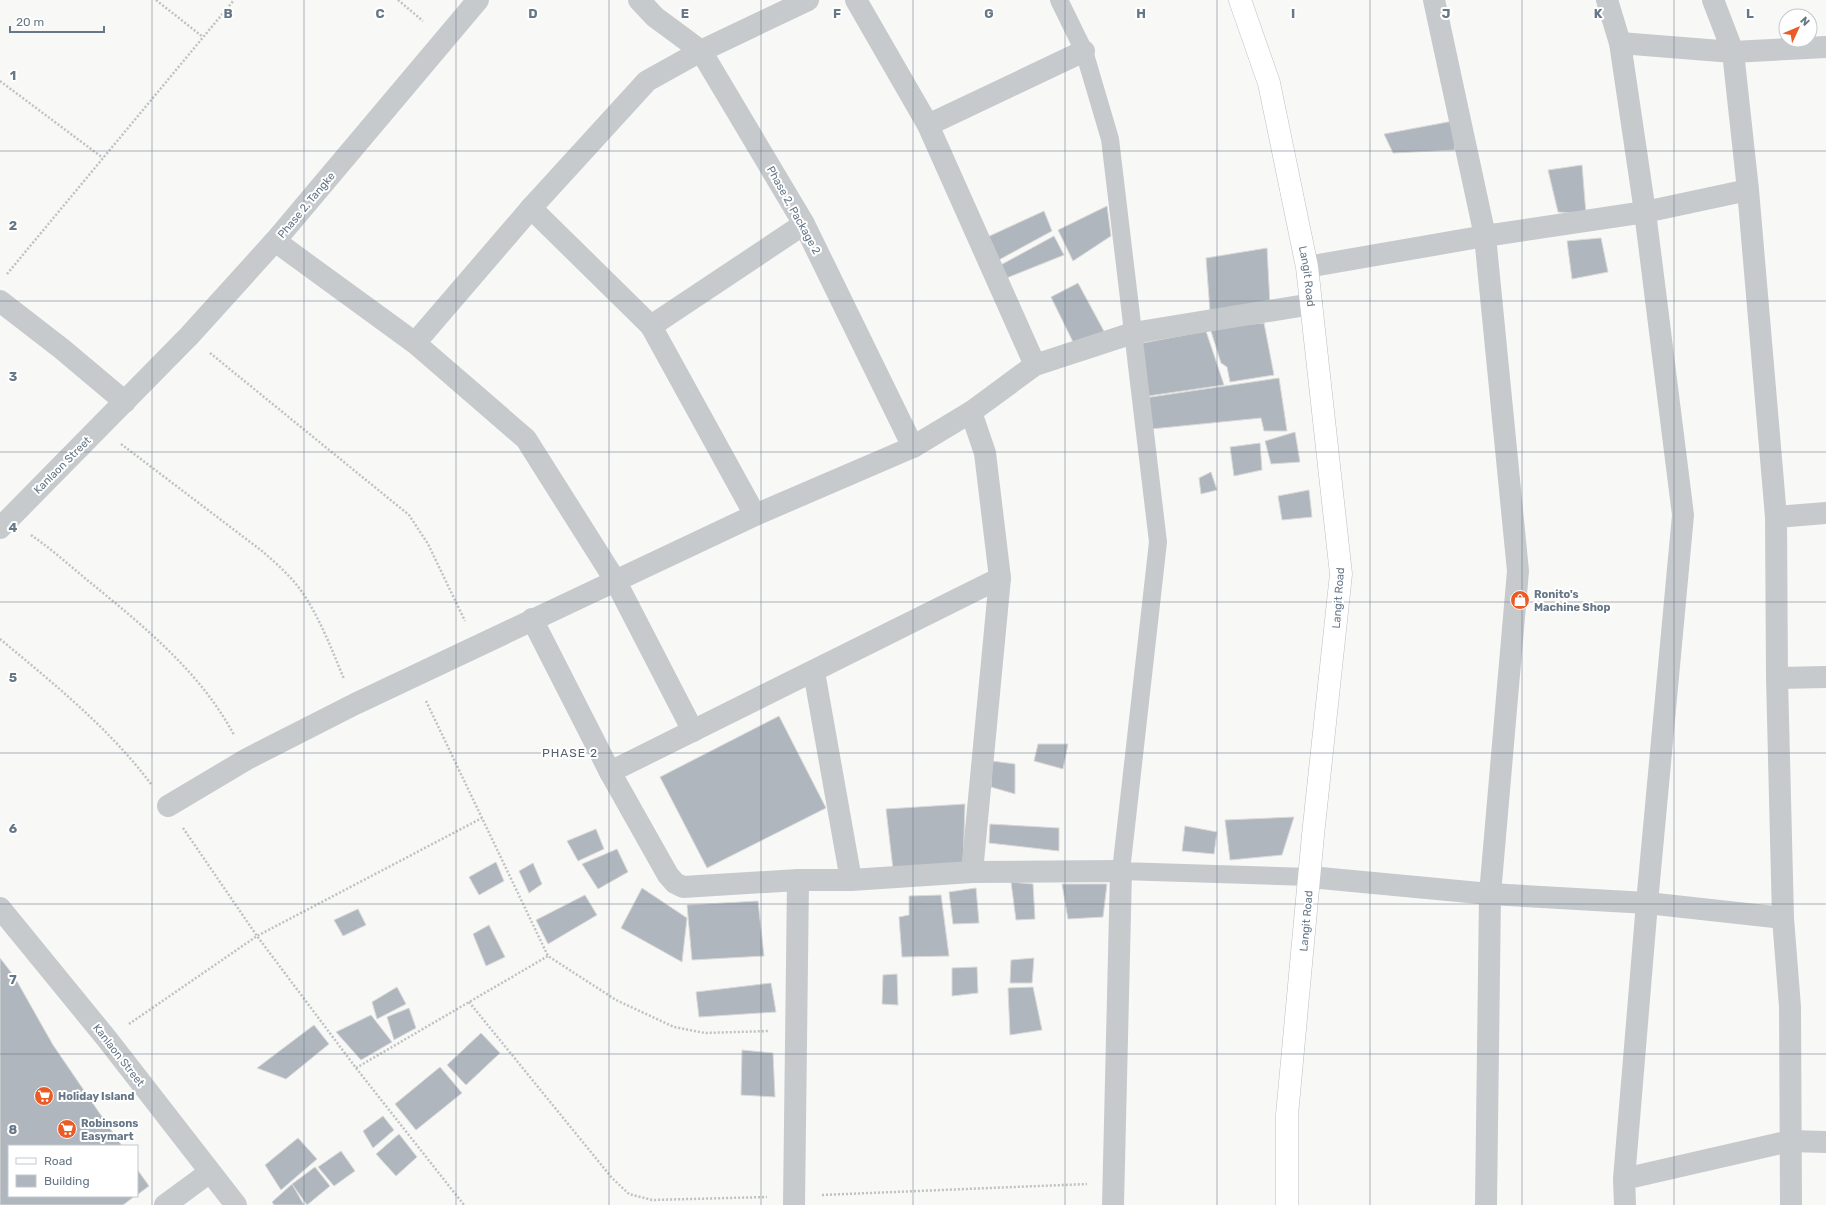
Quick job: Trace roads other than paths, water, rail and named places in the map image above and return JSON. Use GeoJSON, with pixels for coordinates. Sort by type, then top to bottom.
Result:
{"type":"FeatureCollection","features":[{"type":"Feature","properties":{"kind":"main road","name":"Langit Road"},"geometry":{"type":"LineString","coordinates":[[1240,0],[1269,83],[1307,267],[1341,574],[1287,1115],[1287,1205]]}},
{"type":"Feature","properties":{"kind":"street","name":"Phase 2, Tangke"},"geometry":{"type":"LineString","coordinates":[[125,402],[189,336],[275,241],[478,0]]}},
{"type":"Feature","properties":{"kind":"street","name":"Phase 2, Package 2"},"geometry":{"type":"LineString","coordinates":[[639,0],[655,17],[702,51],[804,224],[914,447]]}},
{"type":"Feature","properties":{"kind":"street"},"geometry":{"type":"LineString","coordinates":[[415,343],[531,208],[647,81],[702,51],[808,0]]}},
{"type":"Feature","properties":{"kind":"street"},"geometry":{"type":"LineString","coordinates":[[856,0],[928,125],[1035,365]]}},
{"type":"Feature","properties":{"kind":"street"},"geometry":{"type":"LineString","coordinates":[[1434,0],[1485,236],[1518,571],[1490,894],[1486,1205]]}},
{"type":"Feature","properties":{"kind":"street"},"geometry":{"type":"LineString","coordinates":[[1607,0],[1620,42],[1645,212],[1683,515],[1647,903],[1624,1179],[1625,1205]]}},
{"type":"Feature","properties":{"kind":"street"},"geometry":{"type":"LineString","coordinates":[[1713,0],[1734,52],[1748,190],[1776,517],[1777,678],[1783,918],[1790,1007],[1791,1205]]}},
{"type":"Feature","properties":{"kind":"street"},"geometry":{"type":"LineString","coordinates":[[1620,42],[1734,52],[1826,47]]}},
{"type":"Feature","properties":{"kind":"street"},"geometry":{"type":"LineString","coordinates":[[928,125],[1084,51]]}},
{"type":"Feature","properties":{"kind":"street"},"geometry":{"type":"LineString","coordinates":[[1307,267],[1485,236],[1645,212],[1748,190]]}},
{"type":"Feature","properties":{"kind":"street"},"geometry":{"type":"LineString","coordinates":[[531,208],[651,326],[755,515]]}},
{"type":"Feature","properties":{"kind":"street"},"geometry":{"type":"LineString","coordinates":[[651,326],[804,224]]}},
{"type":"Feature","properties":{"kind":"street"},"geometry":{"type":"LineString","coordinates":[[275,241],[415,343],[526,439],[616,580],[694,731]]}},
{"type":"Feature","properties":{"kind":"street"},"geometry":{"type":"LineString","coordinates":[[0,301],[62,348],[125,402]]}},
{"type":"Feature","properties":{"kind":"street"},"geometry":{"type":"LineString","coordinates":[[168,806],[247,759],[354,704],[755,515],[914,447],[971,412],[1035,365],[1133,333],[1312,304]]}},
{"type":"Feature","properties":{"kind":"street","name":"Kanlaon Street"},"geometry":{"type":"LineString","coordinates":[[4,524],[125,402]]}},
{"type":"Feature","properties":{"kind":"street"},"geometry":{"type":"LineString","coordinates":[[971,412],[985,453],[1000,578],[972,872]]}},
{"type":"Feature","properties":{"kind":"street"},"geometry":{"type":"LineString","coordinates":[[1776,517],[1826,513]]}},
{"type":"Feature","properties":{"kind":"street"},"geometry":{"type":"LineString","coordinates":[[610,772],[814,672],[1000,578]]}},
{"type":"Feature","properties":{"kind":"street"},"geometry":{"type":"LineString","coordinates":[[532,619],[610,772],[668,875],[675,883],[684,887],[798,880],[851,880],[972,872],[1121,871],[1113,1205]]}},
{"type":"Feature","properties":{"kind":"street"},"geometry":{"type":"LineString","coordinates":[[814,672],[851,880]]}},
{"type":"Feature","properties":{"kind":"street"},"geometry":{"type":"LineString","coordinates":[[1777,678],[1826,677]]}},
{"type":"Feature","properties":{"kind":"street"},"geometry":{"type":"LineString","coordinates":[[1310,877],[1490,894],[1647,903],[1783,918]]}},
{"type":"Feature","properties":{"kind":"street"},"geometry":{"type":"LineString","coordinates":[[794,1201],[798,880]]}},
{"type":"Feature","properties":{"kind":"street","name":"Kanlaon Street"},"geometry":{"type":"LineString","coordinates":[[0,908],[107,1039],[236,1205]]}},
{"type":"Feature","properties":{"kind":"street"},"geometry":{"type":"LineString","coordinates":[[1624,1179],[1790,1140],[1826,1142]]}},
{"type":"Feature","properties":{"kind":"street"},"geometry":{"type":"LineString","coordinates":[[165,1205],[210,1172]]}},
{"type":"Feature","properties":{"kind":"lane"},"geometry":{"type":"LineString","coordinates":[[1060,0],[1084,51],[1110,139],[1158,542],[1121,871],[1310,877]]}},
{"type":"Feature","properties":{"kind":"place","name":"Ronito's Machine Shop"},"geometry":{"type":"Point","coordinates":[1520,600]}},
{"type":"Feature","properties":{"kind":"place","name":"Holiday Island"},"geometry":{"type":"Point","coordinates":[44,1096]}},
{"type":"Feature","properties":{"kind":"place","name":"Robinsons Easymart"},"geometry":{"type":"Point","coordinates":[67,1129]}},
{"type":"Feature","properties":{"kind":"district","name":"PHASE 2"},"geometry":{"type":"Point","coordinates":[570,753]}}]}
